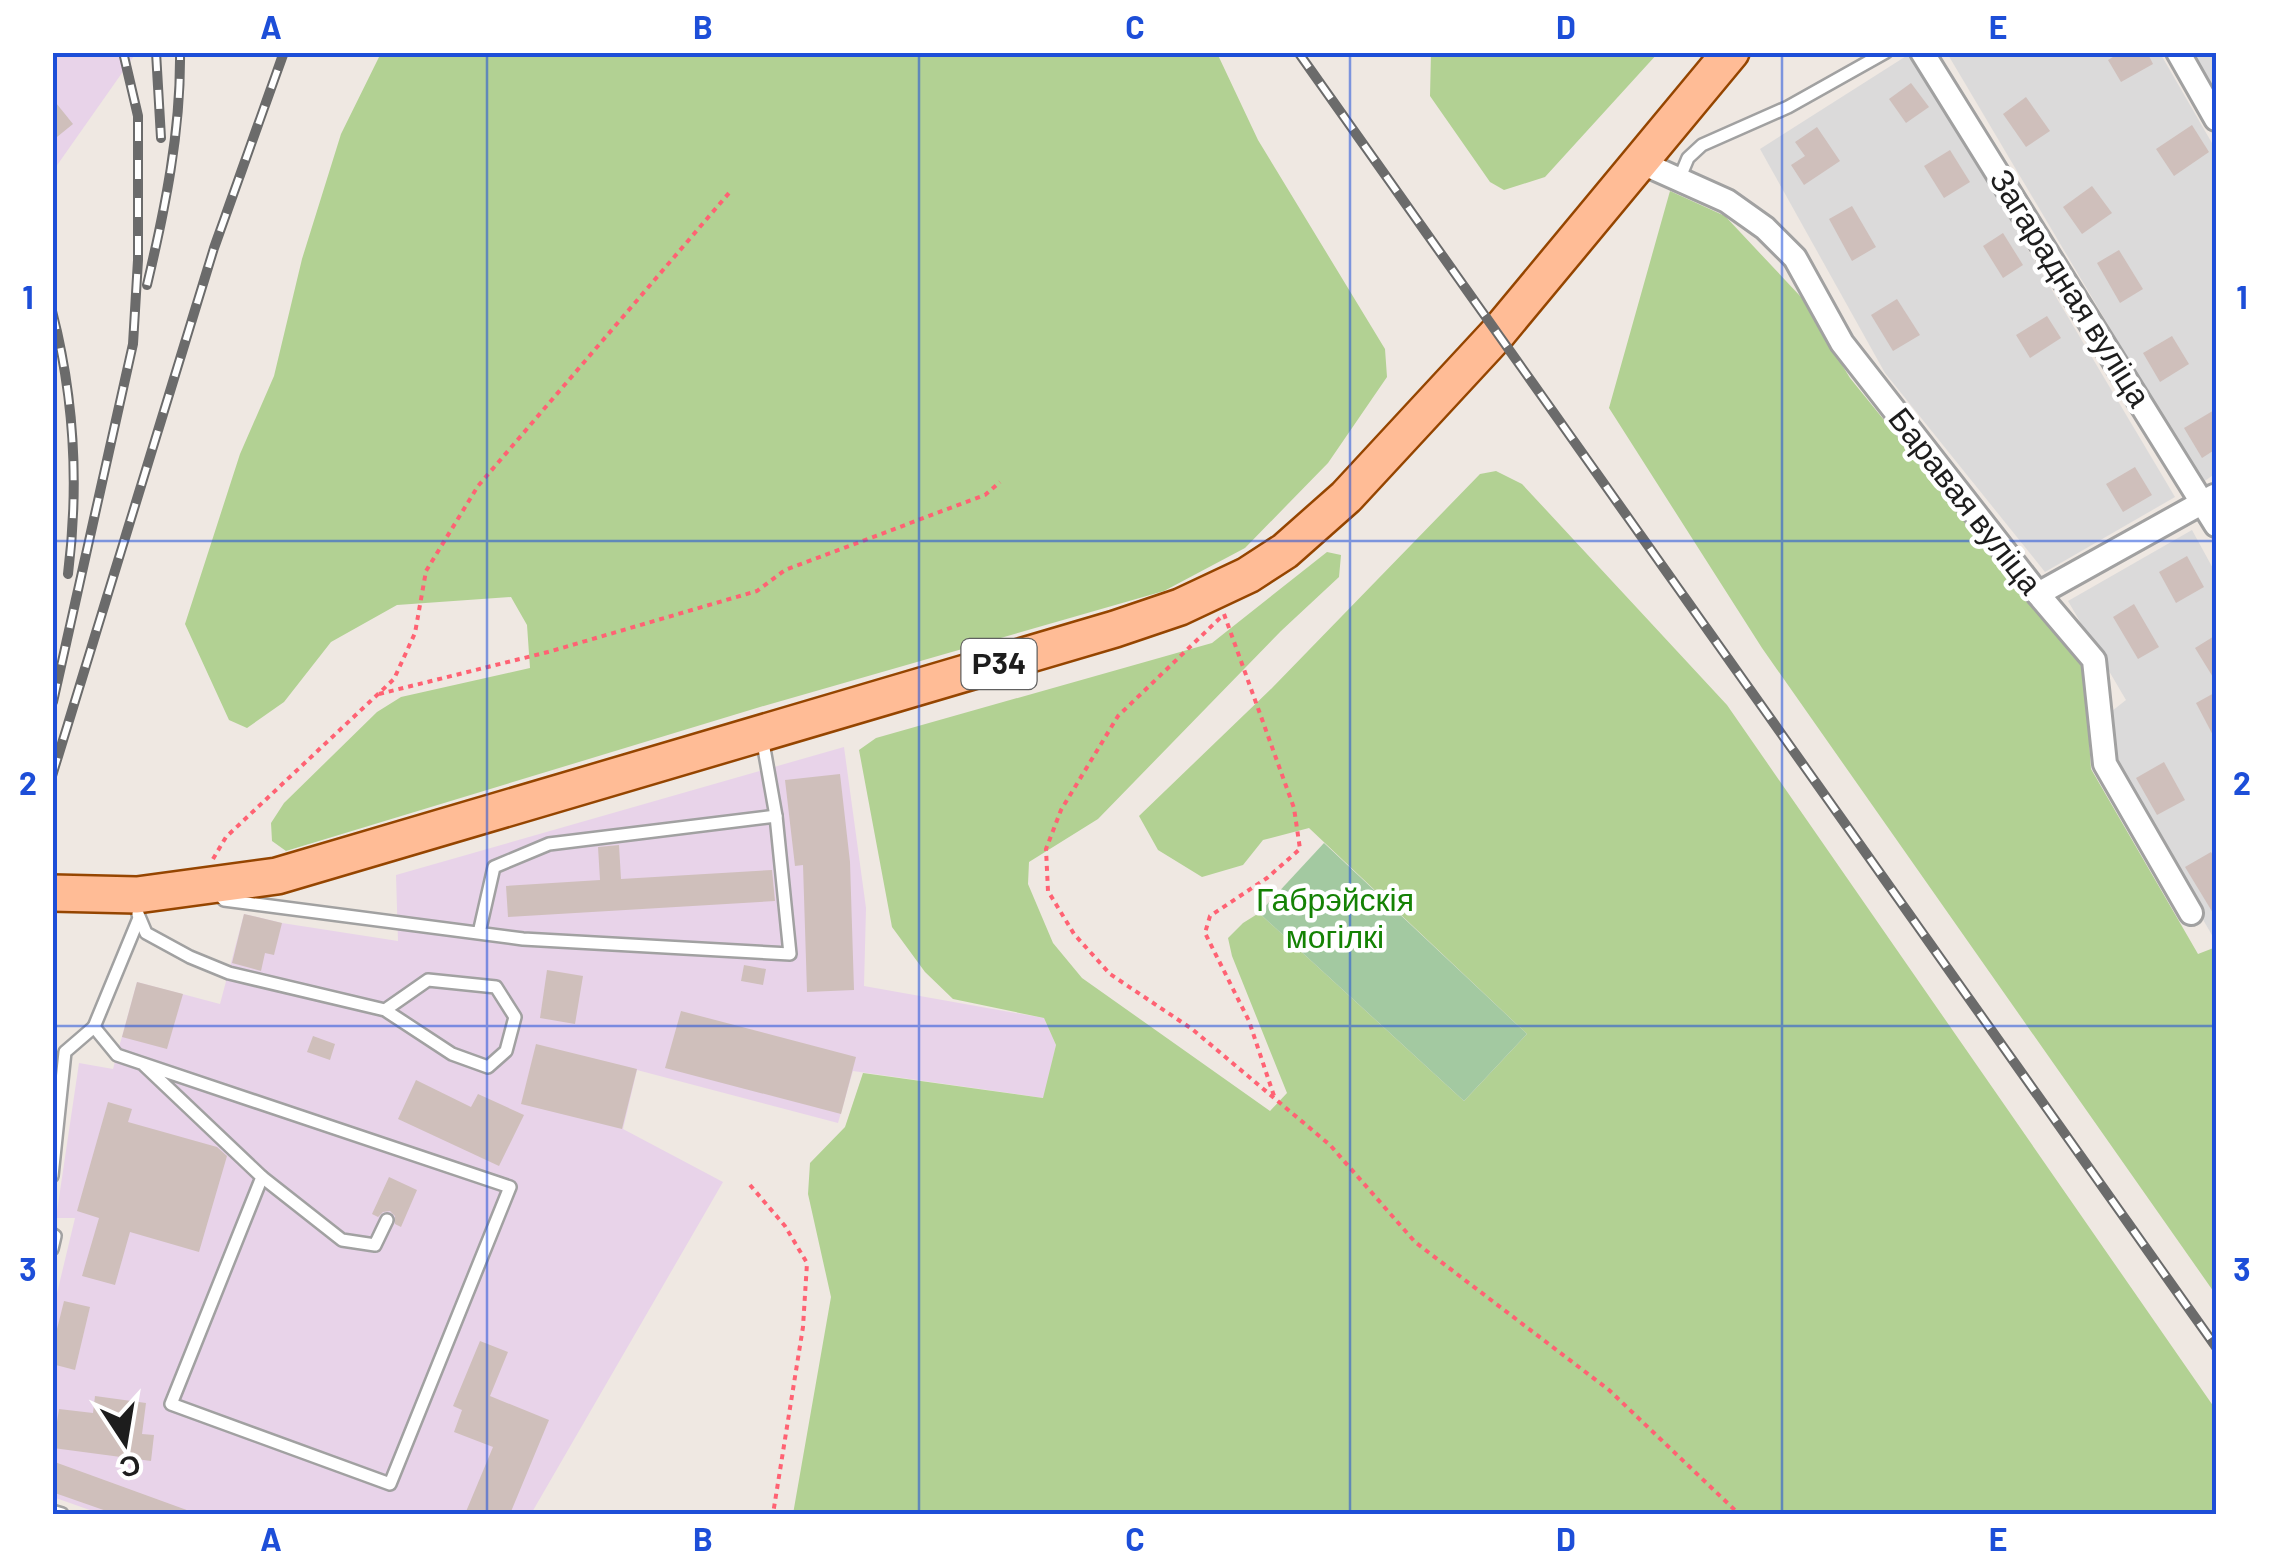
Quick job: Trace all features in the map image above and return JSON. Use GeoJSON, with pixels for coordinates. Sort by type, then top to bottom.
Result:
{"type":"FeatureCollection","features":[{"type":"Feature","properties":{"kind":"main road","name":"Р34"},"geometry":{"type":"LineString","coordinates":[[52,894],[138,906],[213,886],[277,876],[1115,629],[1220,603],[1346,496],[1497,334],[1731,52]]}},
{"type":"Feature","properties":{"kind":"street","name":"Загарадная вуліца"},"geometry":{"type":"LineString","coordinates":[[1922,52],[2210,498],[2216,525]]}},
{"type":"Feature","properties":{"kind":"street"},"geometry":{"type":"LineString","coordinates":[[2178,52],[2216,120]]}},
{"type":"Feature","properties":{"kind":"street","name":"Баравая вуліца"},"geometry":{"type":"LineString","coordinates":[[1640,162],[1728,201],[1795,258],[1842,343],[2094,660],[2105,764],[2191,913]]}},
{"type":"Feature","properties":{"kind":"street"},"geometry":{"type":"LineString","coordinates":[[2038,594],[2210,498]]}},
{"type":"Feature","properties":{"kind":"lane"},"geometry":{"type":"LineString","coordinates":[[1680,177],[1688,158],[1702,145],[1788,107],[1886,52]]}},
{"type":"Feature","properties":{"kind":"lane"},"geometry":{"type":"LineString","coordinates":[[213,886],[224,900],[524,939],[790,954],[776,816],[762,735]]}},
{"type":"Feature","properties":{"kind":"lane"},"geometry":{"type":"LineString","coordinates":[[479,932],[494,868],[548,844],[776,816]]}},
{"type":"Feature","properties":{"kind":"lane"},"geometry":{"type":"LineString","coordinates":[[138,906],[146,934],[229,973],[385,1010],[452,1054],[488,1068],[506,1051],[515,1017],[496,987],[428,980],[385,1010]]}},
{"type":"Feature","properties":{"kind":"lane"},"geometry":{"type":"LineString","coordinates":[[52,1176],[64,1052],[94,1028],[138,906]]}},
{"type":"Feature","properties":{"kind":"lane"},"geometry":{"type":"LineString","coordinates":[[94,1028],[117,1055],[510,1187],[390,1484],[171,1404],[262,1176]]}},
{"type":"Feature","properties":{"kind":"lane"},"geometry":{"type":"LineString","coordinates":[[144,1064],[262,1176],[342,1240],[375,1245],[387,1220]]}},
{"type":"Feature","properties":{"kind":"lane"},"geometry":{"type":"LineString","coordinates":[[52,1234],[52,1249]]}},
{"type":"Feature","properties":{"kind":"lane"},"geometry":{"type":"LineString","coordinates":[[52,1510],[62,1514]]}},
{"type":"Feature","properties":{"kind":"path"},"geometry":{"type":"LineString","coordinates":[[213,886],[210,865],[226,836],[394,679],[415,633],[426,571],[478,486],[729,194]]}},
{"type":"Feature","properties":{"kind":"path"},"geometry":{"type":"LineString","coordinates":[[379,694],[548,652],[757,591],[785,570],[985,495],[1000,482]]}},
{"type":"Feature","properties":{"kind":"path"},"geometry":{"type":"LineString","coordinates":[[1275,1100],[1249,1022],[1205,933],[1210,916],[1267,878],[1300,849],[1294,808],[1220,603],[1118,716],[1061,810],[1046,849],[1048,891],[1074,934],[1110,974],[1192,1029],[1275,1100],[1330,1145],[1415,1242],[1609,1390],[1738,1514]]}},
{"type":"Feature","properties":{"kind":"path"},"geometry":{"type":"LineString","coordinates":[[750,1184],[785,1226],[807,1263],[803,1327],[774,1514]]}},
{"type":"Feature","properties":{"kind":"shaded area"},"geometry":{"type":"Polygon","coordinates":[[[53,53],[136,53],[53,171],[53,53]]]}},
{"type":"Feature","properties":{"kind":"shaded area"},"geometry":{"type":"Polygon","coordinates":[[[1911,53],[2175,497],[2045,572],[1885,373],[1760,149],[1911,53]]]}},
{"type":"Feature","properties":{"kind":"shaded area"},"geometry":{"type":"Polygon","coordinates":[[[1947,53],[2160,53],[2216,150],[2216,473],[2202,483],[1947,53]]]}},
{"type":"Feature","properties":{"kind":"shaded area"},"geometry":{"type":"Polygon","coordinates":[[[2193,53],[2216,53],[2216,94],[2193,53]]]}},
{"type":"Feature","properties":{"kind":"shaded area"},"geometry":{"type":"Polygon","coordinates":[[[2192,530],[2216,574],[2216,942],[2111,761],[2107,715],[2126,700],[2068,601],[2192,530]]]}},
{"type":"Feature","properties":{"kind":"shaded area"},"geometry":{"type":"Polygon","coordinates":[[[844,747],[866,908],[864,986],[1044,1018],[1056,1045],[1044,1098],[853,1071],[838,1123],[637,1070],[623,1129],[723,1182],[531,1514],[101,1514],[53,1497],[53,1310],[75,1218],[56,1218],[79,1063],[113,1069],[137,982],[220,1004],[244,914],[398,941],[396,875],[844,747]]]}},
{"type":"Feature","properties":{"kind":"green space"},"geometry":{"type":"Polygon","coordinates":[[[1431,52],[1658,53],[1545,177],[1504,190],[1490,182],[1430,96],[1431,52]]]}},
{"type":"Feature","properties":{"kind":"green space"},"geometry":{"type":"Polygon","coordinates":[[[381,53],[1217,53],[1258,140],[1385,349],[1387,377],[1328,463],[1245,548],[1164,591],[760,707],[286,851],[272,841],[271,823],[284,803],[377,712],[401,697],[530,668],[527,625],[511,597],[397,605],[331,642],[284,702],[247,728],[229,720],[185,624],[240,454],[274,376],[302,259],[341,134],[381,53]]]}},
{"type":"Feature","properties":{"kind":"green space"},"geometry":{"type":"Polygon","coordinates":[[[1670,191],[1725,216],[1801,297],[1850,378],[2084,667],[2091,769],[2198,954],[2216,947],[2216,1295],[1762,648],[1609,408],[1670,191]]]}},
{"type":"Feature","properties":{"kind":"green space"},"geometry":{"type":"Polygon","coordinates":[[[1496,471],[1522,484],[1727,705],[2216,1410],[2216,1514],[793,1514],[831,1297],[808,1194],[810,1163],[845,1127],[863,1073],[1043,1098],[1056,1045],[1044,1018],[953,999],[925,972],[892,927],[859,750],[876,738],[1212,643],[1327,552],[1341,555],[1339,577],[1098,819],[1029,862],[1028,884],[1053,943],[1082,978],[1270,1111],[1287,1093],[1228,938],[1259,913],[1464,1101],[1527,1034],[1309,828],[1263,840],[1243,865],[1202,877],[1158,850],[1139,816],[1273,687],[1480,474],[1496,471]]]}},
{"type":"Feature","properties":{"kind":"green space","name":"Габрэйскія могілкі"},"geometry":{"type":"Polygon","coordinates":[[[1324,843],[1527,1034],[1464,1101],[1259,913],[1324,843]]]}},
{"type":"Feature","properties":{"kind":"building"},"geometry":{"type":"Polygon","coordinates":[[[2121,52],[2147,52],[2153,64],[2121,82],[2108,60],[2121,52]]]}},
{"type":"Feature","properties":{"kind":"building"},"geometry":{"type":"Polygon","coordinates":[[[1911,83],[1929,107],[1906,123],[1889,99],[1911,83]]]}},
{"type":"Feature","properties":{"kind":"building"},"geometry":{"type":"Polygon","coordinates":[[[2026,97],[2050,131],[2026,147],[2003,114],[2026,97]]]}},
{"type":"Feature","properties":{"kind":"building"},"geometry":{"type":"Polygon","coordinates":[[[52,98],[73,124],[52,141],[52,98]]]}},
{"type":"Feature","properties":{"kind":"building"},"geometry":{"type":"Polygon","coordinates":[[[2192,125],[2209,152],[2174,176],[2156,149],[2192,125]]]}},
{"type":"Feature","properties":{"kind":"building"},"geometry":{"type":"Polygon","coordinates":[[[1817,127],[1840,161],[1804,185],[1791,165],[1805,156],[1795,142],[1817,127]]]}},
{"type":"Feature","properties":{"kind":"building"},"geometry":{"type":"Polygon","coordinates":[[[1950,150],[1970,182],[1944,198],[1924,166],[1950,150]]]}},
{"type":"Feature","properties":{"kind":"building"},"geometry":{"type":"Polygon","coordinates":[[[2092,186],[2112,213],[2082,234],[2063,207],[2092,186]]]}},
{"type":"Feature","properties":{"kind":"building"},"geometry":{"type":"Polygon","coordinates":[[[1852,206],[1876,247],[1852,261],[1829,219],[1852,206]]]}},
{"type":"Feature","properties":{"kind":"building"},"geometry":{"type":"Polygon","coordinates":[[[2003,233],[2023,265],[2003,278],[1983,246],[2003,233]]]}},
{"type":"Feature","properties":{"kind":"building"},"geometry":{"type":"Polygon","coordinates":[[[2119,250],[2143,289],[2120,303],[2097,263],[2119,250]]]}},
{"type":"Feature","properties":{"kind":"building"},"geometry":{"type":"Polygon","coordinates":[[[1897,299],[1920,335],[1893,351],[1871,315],[1897,299]]]}},
{"type":"Feature","properties":{"kind":"building"},"geometry":{"type":"Polygon","coordinates":[[[2047,316],[2061,338],[2030,358],[2016,335],[2047,316]]]}},
{"type":"Feature","properties":{"kind":"building"},"geometry":{"type":"Polygon","coordinates":[[[2172,336],[2189,364],[2160,382],[2143,353],[2172,336]]]}},
{"type":"Feature","properties":{"kind":"building"},"geometry":{"type":"Polygon","coordinates":[[[2216,409],[2216,449],[2202,458],[2184,428],[2216,409]]]}},
{"type":"Feature","properties":{"kind":"building"},"geometry":{"type":"Polygon","coordinates":[[[2135,467],[2152,495],[2123,512],[2106,484],[2135,467]]]}},
{"type":"Feature","properties":{"kind":"building"},"geometry":{"type":"Polygon","coordinates":[[[2187,556],[2204,587],[2176,603],[2159,572],[2187,556]]]}},
{"type":"Feature","properties":{"kind":"building"},"geometry":{"type":"Polygon","coordinates":[[[2134,604],[2159,647],[2138,659],[2113,617],[2134,604]]]}},
{"type":"Feature","properties":{"kind":"building"},"geometry":{"type":"Polygon","coordinates":[[[2216,635],[2216,682],[2195,648],[2216,635]]]}},
{"type":"Feature","properties":{"kind":"building"},"geometry":{"type":"Polygon","coordinates":[[[2216,692],[2216,741],[2196,703],[2216,692]]]}},
{"type":"Feature","properties":{"kind":"building"},"geometry":{"type":"Polygon","coordinates":[[[2164,762],[2185,800],[2157,815],[2136,778],[2164,762]]]}},
{"type":"Feature","properties":{"kind":"building"},"geometry":{"type":"Polygon","coordinates":[[[840,774],[850,862],[854,990],[807,992],[803,865],[795,866],[785,780],[840,774]]]}},
{"type":"Feature","properties":{"kind":"building"},"geometry":{"type":"Polygon","coordinates":[[[619,845],[621,879],[772,870],[775,901],[508,917],[506,886],[600,880],[598,847],[619,845]]]}},
{"type":"Feature","properties":{"kind":"building"},"geometry":{"type":"Polygon","coordinates":[[[2211,852],[2216,861],[2216,918],[2185,867],[2211,852]]]}},
{"type":"Feature","properties":{"kind":"building"},"geometry":{"type":"Polygon","coordinates":[[[244,914],[282,923],[274,955],[265,953],[261,971],[232,963],[244,914]]]}},
{"type":"Feature","properties":{"kind":"building"},"geometry":{"type":"Polygon","coordinates":[[[744,965],[766,969],[763,985],[741,981],[744,965]]]}},
{"type":"Feature","properties":{"kind":"building"},"geometry":{"type":"Polygon","coordinates":[[[547,970],[583,976],[575,1024],[540,1018],[547,970]]]}},
{"type":"Feature","properties":{"kind":"building"},"geometry":{"type":"Polygon","coordinates":[[[137,982],[183,994],[167,1049],[122,1037],[137,982]]]}},
{"type":"Feature","properties":{"kind":"building"},"geometry":{"type":"Polygon","coordinates":[[[681,1011],[856,1057],[841,1114],[665,1068],[681,1011]]]}},
{"type":"Feature","properties":{"kind":"building"},"geometry":{"type":"Polygon","coordinates":[[[313,1036],[335,1044],[330,1060],[307,1052],[313,1036]]]}},
{"type":"Feature","properties":{"kind":"building"},"geometry":{"type":"Polygon","coordinates":[[[536,1044],[637,1069],[622,1129],[521,1104],[536,1044]]]}},
{"type":"Feature","properties":{"kind":"building"},"geometry":{"type":"Polygon","coordinates":[[[416,1080],[471,1107],[478,1094],[524,1115],[499,1166],[398,1119],[416,1080]]]}},
{"type":"Feature","properties":{"kind":"building"},"geometry":{"type":"Polygon","coordinates":[[[108,1102],[132,1109],[128,1122],[217,1147],[227,1156],[199,1252],[130,1232],[115,1285],[82,1276],[99,1218],[77,1211],[108,1102]]]}},
{"type":"Feature","properties":{"kind":"building"},"geometry":{"type":"Polygon","coordinates":[[[389,1177],[417,1190],[401,1227],[395,1224],[390,1211],[378,1217],[372,1214],[389,1177]]]}},
{"type":"Feature","properties":{"kind":"building"},"geometry":{"type":"Polygon","coordinates":[[[64,1301],[90,1307],[75,1370],[52,1364],[64,1301]]]}},
{"type":"Feature","properties":{"kind":"building"},"geometry":{"type":"Polygon","coordinates":[[[480,1341],[508,1352],[490,1396],[549,1420],[510,1514],[465,1514],[493,1447],[454,1432],[462,1410],[453,1406],[480,1341]]]}},
{"type":"Feature","properties":{"kind":"building"},"geometry":{"type":"Polygon","coordinates":[[[95,1396],[146,1403],[142,1434],[154,1435],[151,1461],[53,1448],[59,1409],[93,1413],[95,1396]]]}},
{"type":"Feature","properties":{"kind":"building"},"geometry":{"type":"Polygon","coordinates":[[[52,1461],[195,1514],[115,1514],[52,1492],[52,1461]]]}},
{"type":"Feature","properties":{"kind":"railway"},"geometry":{"type":"LineString","coordinates":[[53,702],[133,344],[138,260],[138,116],[123,52]]}},
{"type":"Feature","properties":{"kind":"railway"},"geometry":{"type":"LineString","coordinates":[[156,52],[161,138]]}},
{"type":"Feature","properties":{"kind":"railway"},"geometry":{"type":"LineString","coordinates":[[147,285],[171,170],[180,52]]}},
{"type":"Feature","properties":{"kind":"railway"},"geometry":{"type":"LineString","coordinates":[[52,776],[214,248],[284,52]]}},
{"type":"Feature","properties":{"kind":"railway"},"geometry":{"type":"LineString","coordinates":[[1298,52],[2216,1347]]}},
{"type":"Feature","properties":{"kind":"railway"},"geometry":{"type":"LineString","coordinates":[[52,311],[70,408],[74,475],[68,574]]}}]}
